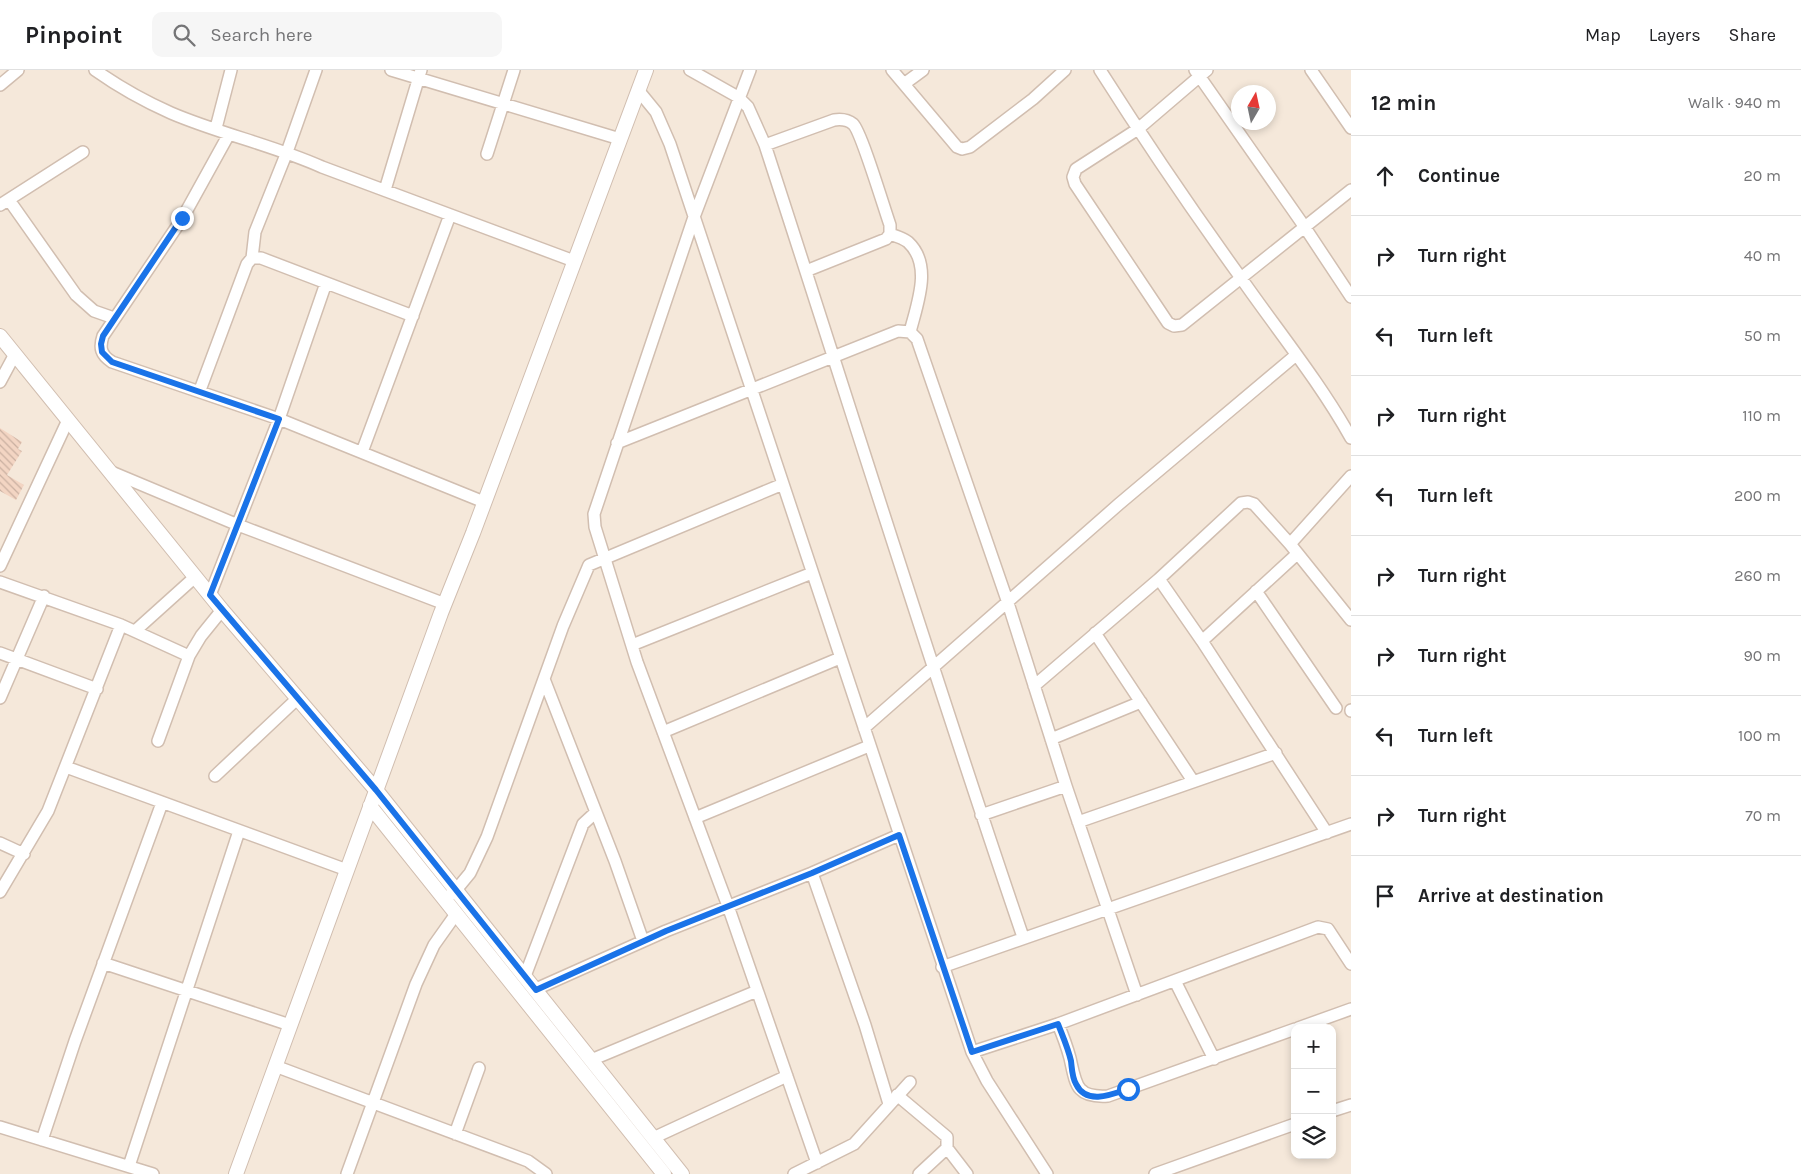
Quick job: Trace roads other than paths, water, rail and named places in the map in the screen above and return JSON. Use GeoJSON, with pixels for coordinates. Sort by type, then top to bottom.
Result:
{"type":"FeatureCollection","features":[{"type":"Feature","properties":{"kind":"street"},"geometry":{"type":"LineString","coordinates":[[0,85],[18,70]]}},
{"type":"Feature","properties":{"kind":"street"},"geometry":{"type":"LineString","coordinates":[[95,70],[136,96],[173,113],[229,134],[288,152],[574,261]]}},
{"type":"Feature","properties":{"kind":"street"},"geometry":{"type":"LineString","coordinates":[[216,128],[231,70]]}},
{"type":"Feature","properties":{"kind":"street"},"geometry":{"type":"LineString","coordinates":[[200,390],[247,264],[252,258],[255,232],[288,152],[316,70]]}},
{"type":"Feature","properties":{"kind":"street"},"geometry":{"type":"LineString","coordinates":[[391,70],[420,74],[504,104],[620,139]]}},
{"type":"Feature","properties":{"kind":"street"},"geometry":{"type":"LineString","coordinates":[[487,154],[514,70]]}},
{"type":"Feature","properties":{"kind":"street"},"geometry":{"type":"LineString","coordinates":[[236,1174],[445,604],[646,70]]}},
{"type":"Feature","properties":{"kind":"street"},"geometry":{"type":"LineString","coordinates":[[690,70],[738,97],[748,107],[765,145],[865,451],[932,668],[1023,937]]}},
{"type":"Feature","properties":{"kind":"street"},"geometry":{"type":"LineString","coordinates":[[750,70],[738,97],[694,217],[594,514],[595,527],[632,645],[728,906],[787,1076],[814,1168]]}},
{"type":"Feature","properties":{"kind":"street"},"geometry":{"type":"LineString","coordinates":[[892,70],[957,147],[962,149],[970,147],[1033,98],[1065,70]]}},
{"type":"Feature","properties":{"kind":"street"},"geometry":{"type":"LineString","coordinates":[[904,84],[922,70]]}},
{"type":"Feature","properties":{"kind":"street"},"geometry":{"type":"LineString","coordinates":[[1100,70],[1138,129],[1335,410],[1351,438]]}},
{"type":"Feature","properties":{"kind":"street"},"geometry":{"type":"LineString","coordinates":[[1310,70],[1351,128]]}},
{"type":"Feature","properties":{"kind":"street"},"geometry":{"type":"LineString","coordinates":[[1351,190],[1304,226],[1182,325],[1174,326],[1168,323],[1075,184],[1073,177],[1076,169],[1138,129],[1200,72],[1304,226],[1351,297]]}},
{"type":"Feature","properties":{"kind":"street"},"geometry":{"type":"LineString","coordinates":[[385,190],[420,74]]}},
{"type":"Feature","properties":{"kind":"street"},"geometry":{"type":"LineString","coordinates":[[638,90],[656,112],[670,144],[942,967],[972,1052],[992,1088],[1046,1174]]}},
{"type":"Feature","properties":{"kind":"street"},"geometry":{"type":"LineString","coordinates":[[765,145],[834,120],[845,119],[853,124],[863,143],[890,225],[890,234],[886,239],[806,271]]}},
{"type":"Feature","properties":{"kind":"street"},"geometry":{"type":"LineString","coordinates":[[229,134],[182,218],[114,318],[101,344],[106,358],[112,362],[200,390],[279,419],[484,502]]}},
{"type":"Feature","properties":{"kind":"street"},"geometry":{"type":"LineString","coordinates":[[83,152],[4,202],[76,295],[94,311],[114,318]]}},
{"type":"Feature","properties":{"kind":"street"},"geometry":{"type":"LineString","coordinates":[[362,452],[414,316],[450,214]]}},
{"type":"Feature","properties":{"kind":"street"},"geometry":{"type":"LineString","coordinates":[[890,234],[907,241],[917,254],[921,269],[920,289],[910,332]]}},
{"type":"Feature","properties":{"kind":"street"},"geometry":{"type":"LineString","coordinates":[[252,258],[261,258],[414,316]]}},
{"type":"Feature","properties":{"kind":"street"},"geometry":{"type":"LineString","coordinates":[[210,595],[279,419],[326,283]]}},
{"type":"Feature","properties":{"kind":"street"},"geometry":{"type":"LineString","coordinates":[[617,444],[898,331],[910,332],[917,339],[1008,603],[1066,786],[1137,995]]}},
{"type":"Feature","properties":{"kind":"street"},"geometry":{"type":"LineString","coordinates":[[0,336],[222,610],[376,790],[451,895],[456,914],[664,1174]]}},
{"type":"Feature","properties":{"kind":"street"},"geometry":{"type":"LineString","coordinates":[[0,382],[15,354]]}},
{"type":"Feature","properties":{"kind":"street"},"geometry":{"type":"LineString","coordinates":[[864,728],[1126,498],[1296,355]]}},
{"type":"Feature","properties":{"kind":"street"},"geometry":{"type":"LineString","coordinates":[[0,566],[68,420]]}},
{"type":"Feature","properties":{"kind":"street"},"geometry":{"type":"LineString","coordinates":[[110,471],[238,524],[445,604]]}},
{"type":"Feature","properties":{"kind":"street"},"geometry":{"type":"LineString","coordinates":[[1202,641],[1256,591],[1294,549],[1351,476]]}},
{"type":"Feature","properties":{"kind":"street"},"geometry":{"type":"LineString","coordinates":[[451,895],[470,873],[487,837],[544,679],[590,565],[605,557],[783,484]]}},
{"type":"Feature","properties":{"kind":"street"},"geometry":{"type":"LineString","coordinates":[[1034,686],[1159,579],[1241,503],[1248,502],[1254,504],[1294,549],[1351,620]]}},
{"type":"Feature","properties":{"kind":"street"},"geometry":{"type":"LineString","coordinates":[[632,645],[812,573]]}},
{"type":"Feature","properties":{"kind":"street"},"geometry":{"type":"LineString","coordinates":[[135,631],[195,577]]}},
{"type":"Feature","properties":{"kind":"street"},"geometry":{"type":"LineString","coordinates":[[1159,579],[1202,641],[1327,833]]}},
{"type":"Feature","properties":{"kind":"street"},"geometry":{"type":"LineString","coordinates":[[0,582],[44,596],[121,625],[189,656]]}},
{"type":"Feature","properties":{"kind":"street"},"geometry":{"type":"LineString","coordinates":[[1256,591],[1336,708]]}},
{"type":"Feature","properties":{"kind":"street"},"geometry":{"type":"LineString","coordinates":[[0,698],[44,596]]}},
{"type":"Feature","properties":{"kind":"street"},"geometry":{"type":"LineString","coordinates":[[158,741],[189,656],[222,610]]}},
{"type":"Feature","properties":{"kind":"street"},"geometry":{"type":"LineString","coordinates":[[0,892],[48,812],[121,625]]}},
{"type":"Feature","properties":{"kind":"street"},"geometry":{"type":"LineString","coordinates":[[1095,633],[1192,781]]}},
{"type":"Feature","properties":{"kind":"street"},"geometry":{"type":"LineString","coordinates":[[0,653],[97,689]]}},
{"type":"Feature","properties":{"kind":"street"},"geometry":{"type":"LineString","coordinates":[[663,732],[840,658]]}},
{"type":"Feature","properties":{"kind":"street"},"geometry":{"type":"LineString","coordinates":[[544,679],[596,812],[642,941]]}},
{"type":"Feature","properties":{"kind":"street"},"geometry":{"type":"LineString","coordinates":[[215,776],[298,698]]}},
{"type":"Feature","properties":{"kind":"street"},"geometry":{"type":"LineString","coordinates":[[1051,739],[1141,702]]}},
{"type":"Feature","properties":{"kind":"street"},"geometry":{"type":"LineString","coordinates":[[695,818],[869,746]]}},
{"type":"Feature","properties":{"kind":"street"},"geometry":{"type":"LineString","coordinates":[[1078,822],[1276,753]]}},
{"type":"Feature","properties":{"kind":"street"},"geometry":{"type":"LineString","coordinates":[[66,767],[347,870]]}},
{"type":"Feature","properties":{"kind":"street"},"geometry":{"type":"LineString","coordinates":[[981,815],[1066,786]]}},
{"type":"Feature","properties":{"kind":"street"},"geometry":{"type":"LineString","coordinates":[[42,1140],[103,963],[162,803]]}},
{"type":"Feature","properties":{"kind":"street"},"geometry":{"type":"LineString","coordinates":[[370,806],[536,990],[682,1174]]}},
{"type":"Feature","properties":{"kind":"street"},"geometry":{"type":"LineString","coordinates":[[524,976],[584,824],[596,812]]}},
{"type":"Feature","properties":{"kind":"street"},"geometry":{"type":"LineString","coordinates":[[942,967],[1023,937],[1351,824]]}},
{"type":"Feature","properties":{"kind":"street"},"geometry":{"type":"LineString","coordinates":[[129,1166],[239,831]]}},
{"type":"Feature","properties":{"kind":"street"},"geometry":{"type":"LineString","coordinates":[[536,990],[642,941],[812,873],[899,835]]}},
{"type":"Feature","properties":{"kind":"street"},"geometry":{"type":"LineString","coordinates":[[0,843],[24,854]]}},
{"type":"Feature","properties":{"kind":"street"},"geometry":{"type":"LineString","coordinates":[[812,873],[865,1025],[889,1104]]}},
{"type":"Feature","properties":{"kind":"street"},"geometry":{"type":"LineString","coordinates":[[347,1174],[416,984],[434,945],[456,914]]}},
{"type":"Feature","properties":{"kind":"street"},"geometry":{"type":"LineString","coordinates":[[972,1052],[1058,1024],[1318,926],[1328,929],[1351,964]]}},
{"type":"Feature","properties":{"kind":"street"},"geometry":{"type":"LineString","coordinates":[[103,963],[290,1025]]}},
{"type":"Feature","properties":{"kind":"street"},"geometry":{"type":"LineString","coordinates":[[1176,981],[1214,1059]]}},
{"type":"Feature","properties":{"kind":"street"},"geometry":{"type":"LineString","coordinates":[[591,1060],[757,991]]}},
{"type":"Feature","properties":{"kind":"street"},"geometry":{"type":"LineString","coordinates":[[1308,1024],[1351,1009]]}},
{"type":"Feature","properties":{"kind":"street"},"geometry":{"type":"LineString","coordinates":[[1058,1024],[1067,1047],[1076,1084],[1083,1093],[1094,1097],[1108,1096],[1291,1030]]}},
{"type":"Feature","properties":{"kind":"street"},"geometry":{"type":"LineString","coordinates":[[275,1066],[528,1161],[544,1173]]}},
{"type":"Feature","properties":{"kind":"street"},"geometry":{"type":"LineString","coordinates":[[455,1134],[479,1068]]}},
{"type":"Feature","properties":{"kind":"street"},"geometry":{"type":"LineString","coordinates":[[653,1138],[787,1076]]}},
{"type":"Feature","properties":{"kind":"street"},"geometry":{"type":"LineString","coordinates":[[794,1174],[814,1168],[854,1144],[910,1082]]}},
{"type":"Feature","properties":{"kind":"street"},"geometry":{"type":"LineString","coordinates":[[897,1095],[947,1137],[949,1143],[947,1148],[919,1174]]}},
{"type":"Feature","properties":{"kind":"street"},"geometry":{"type":"LineString","coordinates":[[1336,1110],[1351,1105]]}},
{"type":"Feature","properties":{"kind":"street"},"geometry":{"type":"LineString","coordinates":[[1155,1174],[1291,1125]]}},
{"type":"Feature","properties":{"kind":"street"},"geometry":{"type":"LineString","coordinates":[[0,1127],[153,1174]]}},
{"type":"Feature","properties":{"kind":"street"},"geometry":{"type":"LineString","coordinates":[[947,1148],[967,1174]]}}]}
